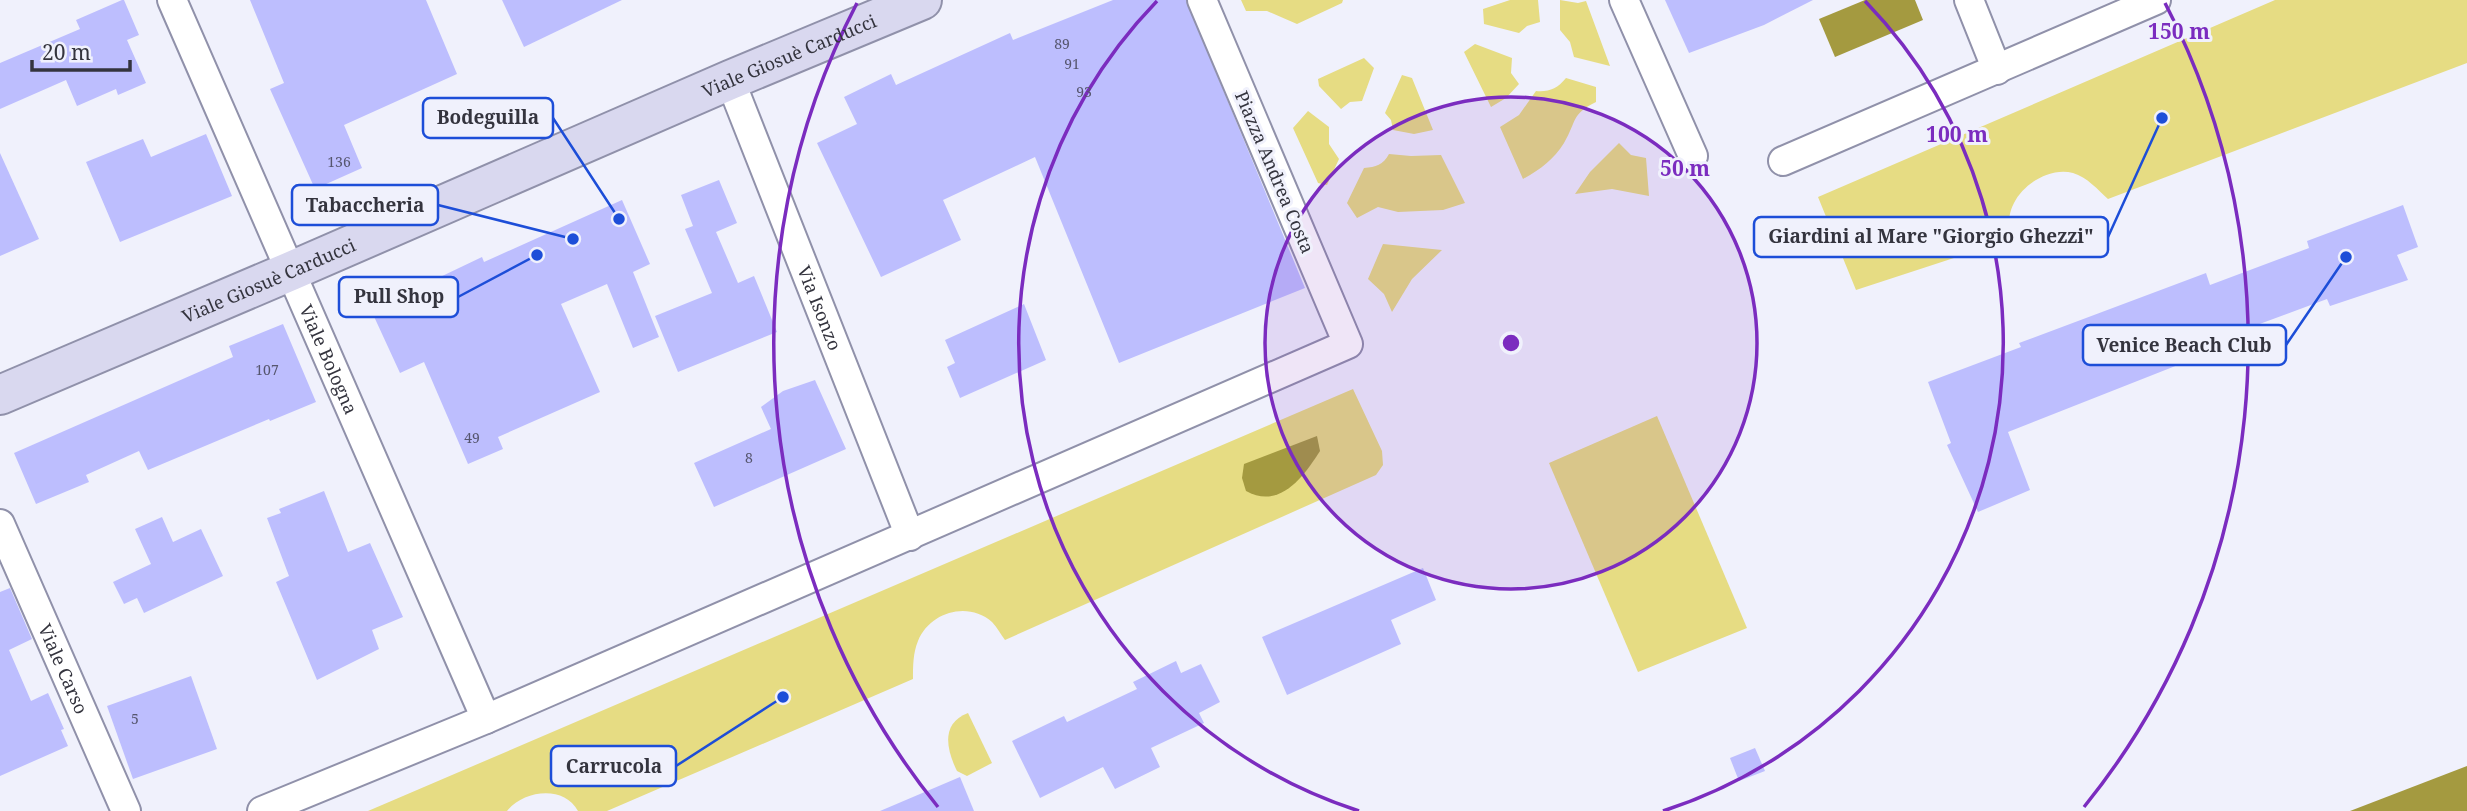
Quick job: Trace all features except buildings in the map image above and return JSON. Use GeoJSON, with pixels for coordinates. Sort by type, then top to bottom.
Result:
{"type":"FeatureCollection","features":[{"type":"Feature","properties":{"kind":"street","name":"Viale Bologna"},"geometry":{"type":"LineString","coordinates":[[172,0],[486,719]]}},
{"type":"Feature","properties":{"kind":"street","name":"Viale Giosuè Carducci"},"geometry":{"type":"LineString","coordinates":[[0,395],[922,0]]}},
{"type":"Feature","properties":{"kind":"street","name":"Piazza Andrea Costa"},"geometry":{"type":"LineString","coordinates":[[910,536],[1348,344],[1202,0]]}},
{"type":"Feature","properties":{"kind":"street"},"geometry":{"type":"LineString","coordinates":[[1624,0],[1693,156]]}},
{"type":"Feature","properties":{"kind":"street"},"geometry":{"type":"LineString","coordinates":[[1969,0],[1997,70]]}},
{"type":"Feature","properties":{"kind":"street"},"geometry":{"type":"LineString","coordinates":[[1783,160],[2156,0]]}},
{"type":"Feature","properties":{"kind":"street","name":"Via Isonzo"},"geometry":{"type":"LineString","coordinates":[[730,80],[910,536]]}},
{"type":"Feature","properties":{"kind":"street","name":"Viale Carso"},"geometry":{"type":"LineString","coordinates":[[0,524],[126,811]]}},
{"type":"Feature","properties":{"kind":"street"},"geometry":{"type":"LineString","coordinates":[[262,811],[486,719],[910,536]]}},
{"type":"Feature","properties":{"kind":"shaded area"},"geometry":{"type":"Polygon","coordinates":[[[1241,0],[1343,0],[1342,3],[1297,24],[1267,11],[1246,11],[1241,0]]]}},
{"type":"Feature","properties":{"kind":"shaded area"},"geometry":{"type":"Polygon","coordinates":[[[1510,0],[1538,0],[1540,22],[1527,26],[1519,33],[1484,24],[1483,9],[1510,0]]]}},
{"type":"Feature","properties":{"kind":"shaded area"},"geometry":{"type":"Polygon","coordinates":[[[1560,0],[1578,3],[1586,1],[1610,66],[1574,57],[1570,42],[1560,30],[1560,0]]]}},
{"type":"Feature","properties":{"kind":"shaded area"},"geometry":{"type":"Polygon","coordinates":[[[1865,0],[1915,0],[1923,20],[1835,57],[1819,19],[1865,0]]]}},
{"type":"Feature","properties":{"kind":"shaded area"},"geometry":{"type":"Polygon","coordinates":[[[2275,0],[2467,0],[2467,63],[2108,199],[2083,177],[2073,173],[2056,172],[2047,175],[2031,183],[2014,203],[2009,221],[2009,240],[1856,290],[1818,197],[2275,0]]]}},
{"type":"Feature","properties":{"kind":"shaded area"},"geometry":{"type":"Polygon","coordinates":[[[1475,44],[1512,58],[1511,73],[1519,84],[1506,98],[1491,107],[1464,52],[1475,44]]]}},
{"type":"Feature","properties":{"kind":"shaded area"},"geometry":{"type":"Polygon","coordinates":[[[1364,58],[1374,68],[1362,101],[1350,102],[1341,109],[1319,86],[1318,79],[1364,58]]]}},
{"type":"Feature","properties":{"kind":"shaded area"},"geometry":{"type":"Polygon","coordinates":[[[1402,75],[1412,78],[1433,130],[1414,134],[1393,130],[1391,120],[1385,113],[1402,75]]]}},
{"type":"Feature","properties":{"kind":"shaded area"},"geometry":{"type":"Polygon","coordinates":[[[1566,78],[1596,87],[1596,102],[1578,114],[1564,143],[1551,159],[1523,179],[1500,127],[1519,115],[1536,91],[1552,89],[1566,78]]]}},
{"type":"Feature","properties":{"kind":"shaded area"},"geometry":{"type":"Polygon","coordinates":[[[1308,111],[1329,127],[1329,144],[1339,159],[1327,185],[1318,183],[1293,128],[1308,111]]]}},
{"type":"Feature","properties":{"kind":"shaded area"},"geometry":{"type":"Polygon","coordinates":[[[1619,143],[1631,155],[1646,158],[1649,196],[1612,189],[1575,194],[1590,172],[1619,143]]]}},
{"type":"Feature","properties":{"kind":"shaded area"},"geometry":{"type":"Polygon","coordinates":[[[1389,154],[1441,155],[1465,203],[1443,210],[1398,212],[1378,207],[1357,218],[1347,203],[1364,168],[1379,165],[1389,154]]]}},
{"type":"Feature","properties":{"kind":"shaded area"},"geometry":{"type":"Polygon","coordinates":[[[1383,244],[1442,250],[1412,279],[1392,312],[1384,294],[1368,279],[1383,244]]]}},
{"type":"Feature","properties":{"kind":"shaded area"},"geometry":{"type":"Polygon","coordinates":[[[1353,389],[1382,451],[1383,465],[1376,475],[1005,640],[992,622],[972,612],[961,611],[940,617],[931,623],[918,641],[914,655],[913,679],[607,811],[578,811],[563,797],[544,793],[523,798],[507,811],[368,811],[1353,389]]]}},
{"type":"Feature","properties":{"kind":"shaded area"},"geometry":{"type":"Polygon","coordinates":[[[1657,416],[1747,628],[1638,672],[1549,463],[1657,416]]]}},
{"type":"Feature","properties":{"kind":"shaded area"},"geometry":{"type":"Polygon","coordinates":[[[1317,436],[1320,451],[1290,488],[1270,496],[1258,496],[1246,491],[1242,478],[1244,464],[1317,436]]]}},
{"type":"Feature","properties":{"kind":"shaded area"},"geometry":{"type":"Polygon","coordinates":[[[968,713],[992,763],[967,776],[957,771],[950,754],[948,738],[953,723],[968,713]]]}},
{"type":"Feature","properties":{"kind":"shaded area"},"geometry":{"type":"Polygon","coordinates":[[[2467,766],[2467,811],[2350,811],[2467,766]]]}},
{"type":"Feature","properties":{"kind":"place","name":"Giardini al Mare \"Giorgio Ghezzi\""},"geometry":{"type":"Point","coordinates":[2162,118]}},
{"type":"Feature","properties":{"kind":"place","name":"Bodeguilla"},"geometry":{"type":"Point","coordinates":[619,219]}},
{"type":"Feature","properties":{"kind":"place","name":"Tabaccheria"},"geometry":{"type":"Point","coordinates":[573,239]}},
{"type":"Feature","properties":{"kind":"place","name":"Pull Shop"},"geometry":{"type":"Point","coordinates":[537,255]}},
{"type":"Feature","properties":{"kind":"place","name":"Venice Beach Club"},"geometry":{"type":"Point","coordinates":[2346,257]}},
{"type":"Feature","properties":{"kind":"place","name":"Carrucola"},"geometry":{"type":"Point","coordinates":[783,697]}}]}
